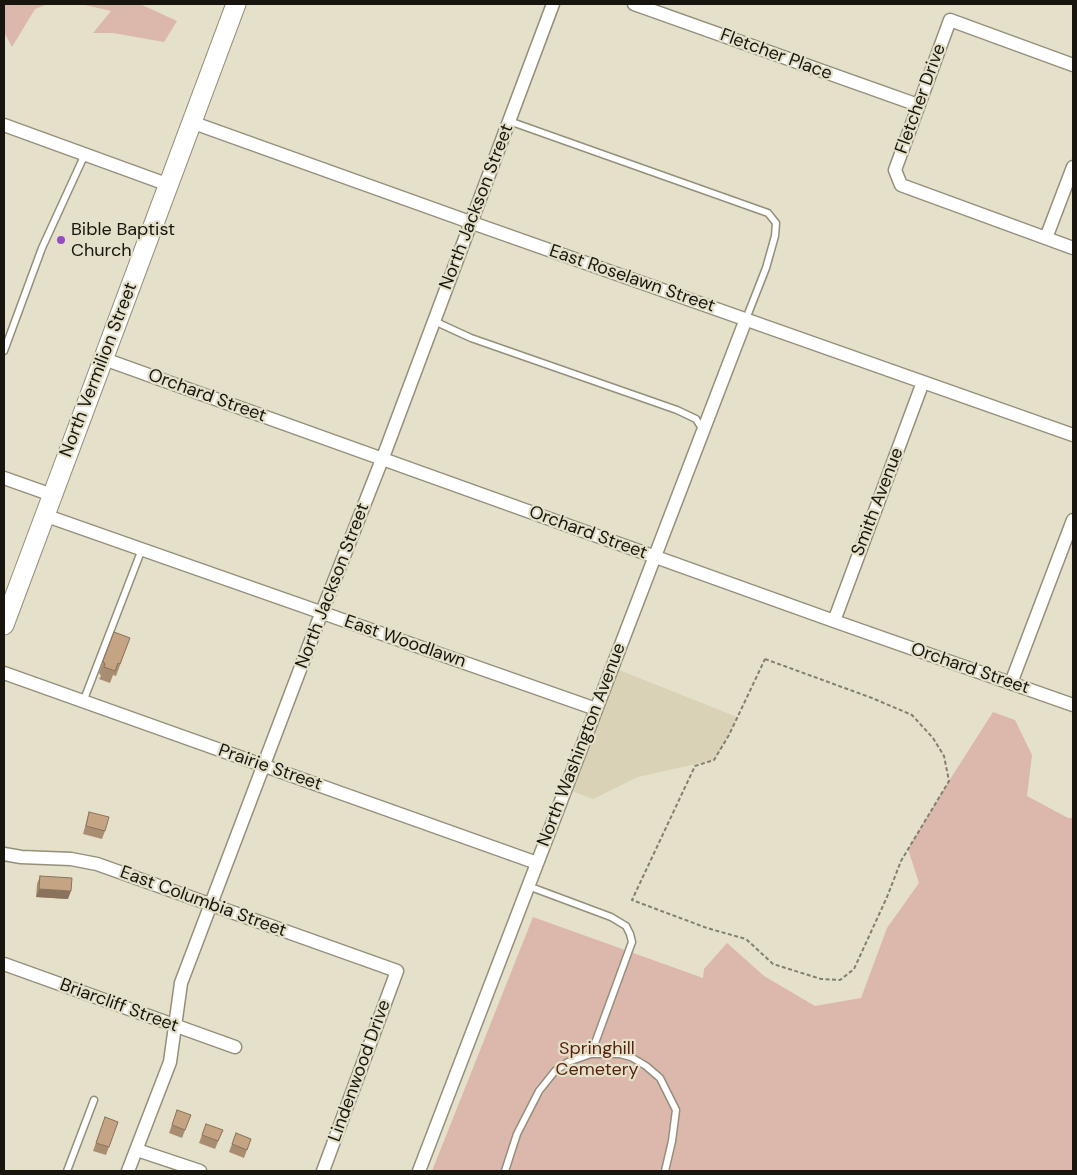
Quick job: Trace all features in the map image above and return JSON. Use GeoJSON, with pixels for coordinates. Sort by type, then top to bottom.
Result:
{"type":"FeatureCollection","features":[{"type":"Feature","properties":{"kind":"main road","name":"North Vermilion Street"},"geometry":{"type":"LineString","coordinates":[[4,624],[236,4]]}},
{"type":"Feature","properties":{"kind":"street","name":"North Jackson Street"},"geometry":{"type":"LineString","coordinates":[[128,1171],[170,1062],[181,984],[382,459],[553,4]]}},
{"type":"Feature","properties":{"kind":"street","name":"Fletcher Place"},"geometry":{"type":"LineString","coordinates":[[634,4],[918,105]]}},
{"type":"Feature","properties":{"kind":"street","name":"Fletcher Drive"},"geometry":{"type":"LineString","coordinates":[[1073,65],[950,20],[895,170],[901,185],[1073,248]]}},
{"type":"Feature","properties":{"kind":"street","name":"East Roselawn Street"},"geometry":{"type":"LineString","coordinates":[[191,122],[471,223],[1073,435]]}},
{"type":"Feature","properties":{"kind":"street"},"geometry":{"type":"LineString","coordinates":[[4,125],[169,185]]}},
{"type":"Feature","properties":{"kind":"street"},"geometry":{"type":"LineString","coordinates":[[1046,238],[1073,167]]}},
{"type":"Feature","properties":{"kind":"street","name":"North Washington Avenue"},"geometry":{"type":"LineString","coordinates":[[419,1171],[746,319]]}},
{"type":"Feature","properties":{"kind":"street","name":"Orchard Street"},"geometry":{"type":"LineString","coordinates":[[104,359],[1073,705]]}},
{"type":"Feature","properties":{"kind":"street","name":"Smith Avenue"},"geometry":{"type":"LineString","coordinates":[[834,621],[923,382]]}},
{"type":"Feature","properties":{"kind":"street"},"geometry":{"type":"LineString","coordinates":[[4,478],[52,495]]}},
{"type":"Feature","properties":{"kind":"street","name":"East Woodlawn"},"geometry":{"type":"LineString","coordinates":[[44,515],[596,709]]}},
{"type":"Feature","properties":{"kind":"street"},"geometry":{"type":"LineString","coordinates":[[1010,683],[1066,548],[1073,520]]}},
{"type":"Feature","properties":{"kind":"street","name":"Prairie Street"},"geometry":{"type":"LineString","coordinates":[[4,673],[537,863]]}},
{"type":"Feature","properties":{"kind":"street","name":"East Columbia Street"},"geometry":{"type":"LineString","coordinates":[[4,854],[22,857],[72,858],[97,864],[397,971]]}},
{"type":"Feature","properties":{"kind":"street","name":"Briarcliff Street"},"geometry":{"type":"LineString","coordinates":[[4,964],[235,1047]]}},
{"type":"Feature","properties":{"kind":"street","name":"Lindenwood Drive"},"geometry":{"type":"LineString","coordinates":[[323,1171],[397,971]]}},
{"type":"Feature","properties":{"kind":"street"},"geometry":{"type":"LineString","coordinates":[[137,1150],[200,1171]]}},
{"type":"Feature","properties":{"kind":"lane"},"geometry":{"type":"LineString","coordinates":[[509,121],[768,213],[776,222],[775,236],[766,268],[746,319]]}},
{"type":"Feature","properties":{"kind":"lane"},"geometry":{"type":"LineString","coordinates":[[4,351],[42,248],[85,154]]}},
{"type":"Feature","properties":{"kind":"lane"},"geometry":{"type":"LineString","coordinates":[[434,321],[471,338],[677,410],[696,419],[703,430]]}},
{"type":"Feature","properties":{"kind":"lane"},"geometry":{"type":"LineString","coordinates":[[83,702],[142,549]]}},
{"type":"Feature","properties":{"kind":"lane"},"geometry":{"type":"LineString","coordinates":[[528,886],[611,917],[626,926],[630,934],[632,942],[591,1054]]}},
{"type":"Feature","properties":{"kind":"lane"},"geometry":{"type":"LineString","coordinates":[[505,1171],[517,1134],[539,1090],[555,1071],[568,1062],[591,1054],[620,1054],[631,1057],[646,1066],[660,1078],[676,1110],[672,1141],[664,1171]]}},
{"type":"Feature","properties":{"kind":"lane"},"geometry":{"type":"LineString","coordinates":[[68,1171],[94,1100]]}},
{"type":"Feature","properties":{"kind":"path"},"geometry":{"type":"LineString","coordinates":[[765,659],[872,698],[912,715],[933,738],[944,756],[948,781],[901,861],[887,897],[854,969],[840,980],[821,980],[773,964],[746,939],[694,924],[632,900],[695,766],[714,760],[729,735],[765,659]]}},
{"type":"Feature","properties":{"kind":"shaded area"},"geometry":{"type":"Polygon","coordinates":[[[619,670],[737,717],[714,760],[638,777],[593,799],[572,791],[619,670]]]}},
{"type":"Feature","properties":{"kind":"green space"},"geometry":{"type":"Polygon","coordinates":[[[4,4],[48,4],[35,9],[12,47],[4,32],[4,4]]]}},
{"type":"Feature","properties":{"kind":"green space"},"geometry":{"type":"Polygon","coordinates":[[[81,4],[140,4],[177,21],[164,42],[113,33],[93,33],[111,11],[81,4]]]}},
{"type":"Feature","properties":{"kind":"green space","name":"Springhill Cemetery"},"geometry":{"type":"Polygon","coordinates":[[[993,712],[1015,720],[1032,755],[1027,796],[1068,818],[1073,818],[1073,1171],[432,1171],[533,917],[703,978],[704,969],[727,943],[764,976],[815,1006],[861,998],[887,928],[919,883],[908,849],[993,712]]]}},
{"type":"Feature","properties":{"kind":"building"},"geometry":{"type":"Polygon","coordinates":[[[114,632],[130,638],[120,664],[118,663],[115,671],[104,667],[103,661],[114,632]]]}},
{"type":"Feature","properties":{"kind":"building"},"geometry":{"type":"Polygon","coordinates":[[[89,812],[109,817],[105,831],[86,826],[89,812]]]}},
{"type":"Feature","properties":{"kind":"building"},"geometry":{"type":"Polygon","coordinates":[[[40,876],[72,878],[71,891],[39,889],[40,876]]]}},
{"type":"Feature","properties":{"kind":"building"},"geometry":{"type":"Polygon","coordinates":[[[177,1110],[191,1115],[185,1130],[172,1125],[177,1110]]]}},
{"type":"Feature","properties":{"kind":"building"},"geometry":{"type":"Polygon","coordinates":[[[105,1117],[118,1122],[109,1147],[96,1143],[105,1117]]]}},
{"type":"Feature","properties":{"kind":"building"},"geometry":{"type":"Polygon","coordinates":[[[206,1124],[223,1130],[218,1141],[202,1135],[206,1124]]]}},
{"type":"Feature","properties":{"kind":"building"},"geometry":{"type":"Polygon","coordinates":[[[236,1133],[251,1139],[247,1150],[232,1144],[236,1133]]]}},
{"type":"Feature","properties":{"kind":"place","name":"Bible Baptist Church"},"geometry":{"type":"Point","coordinates":[61,240]}}]}
